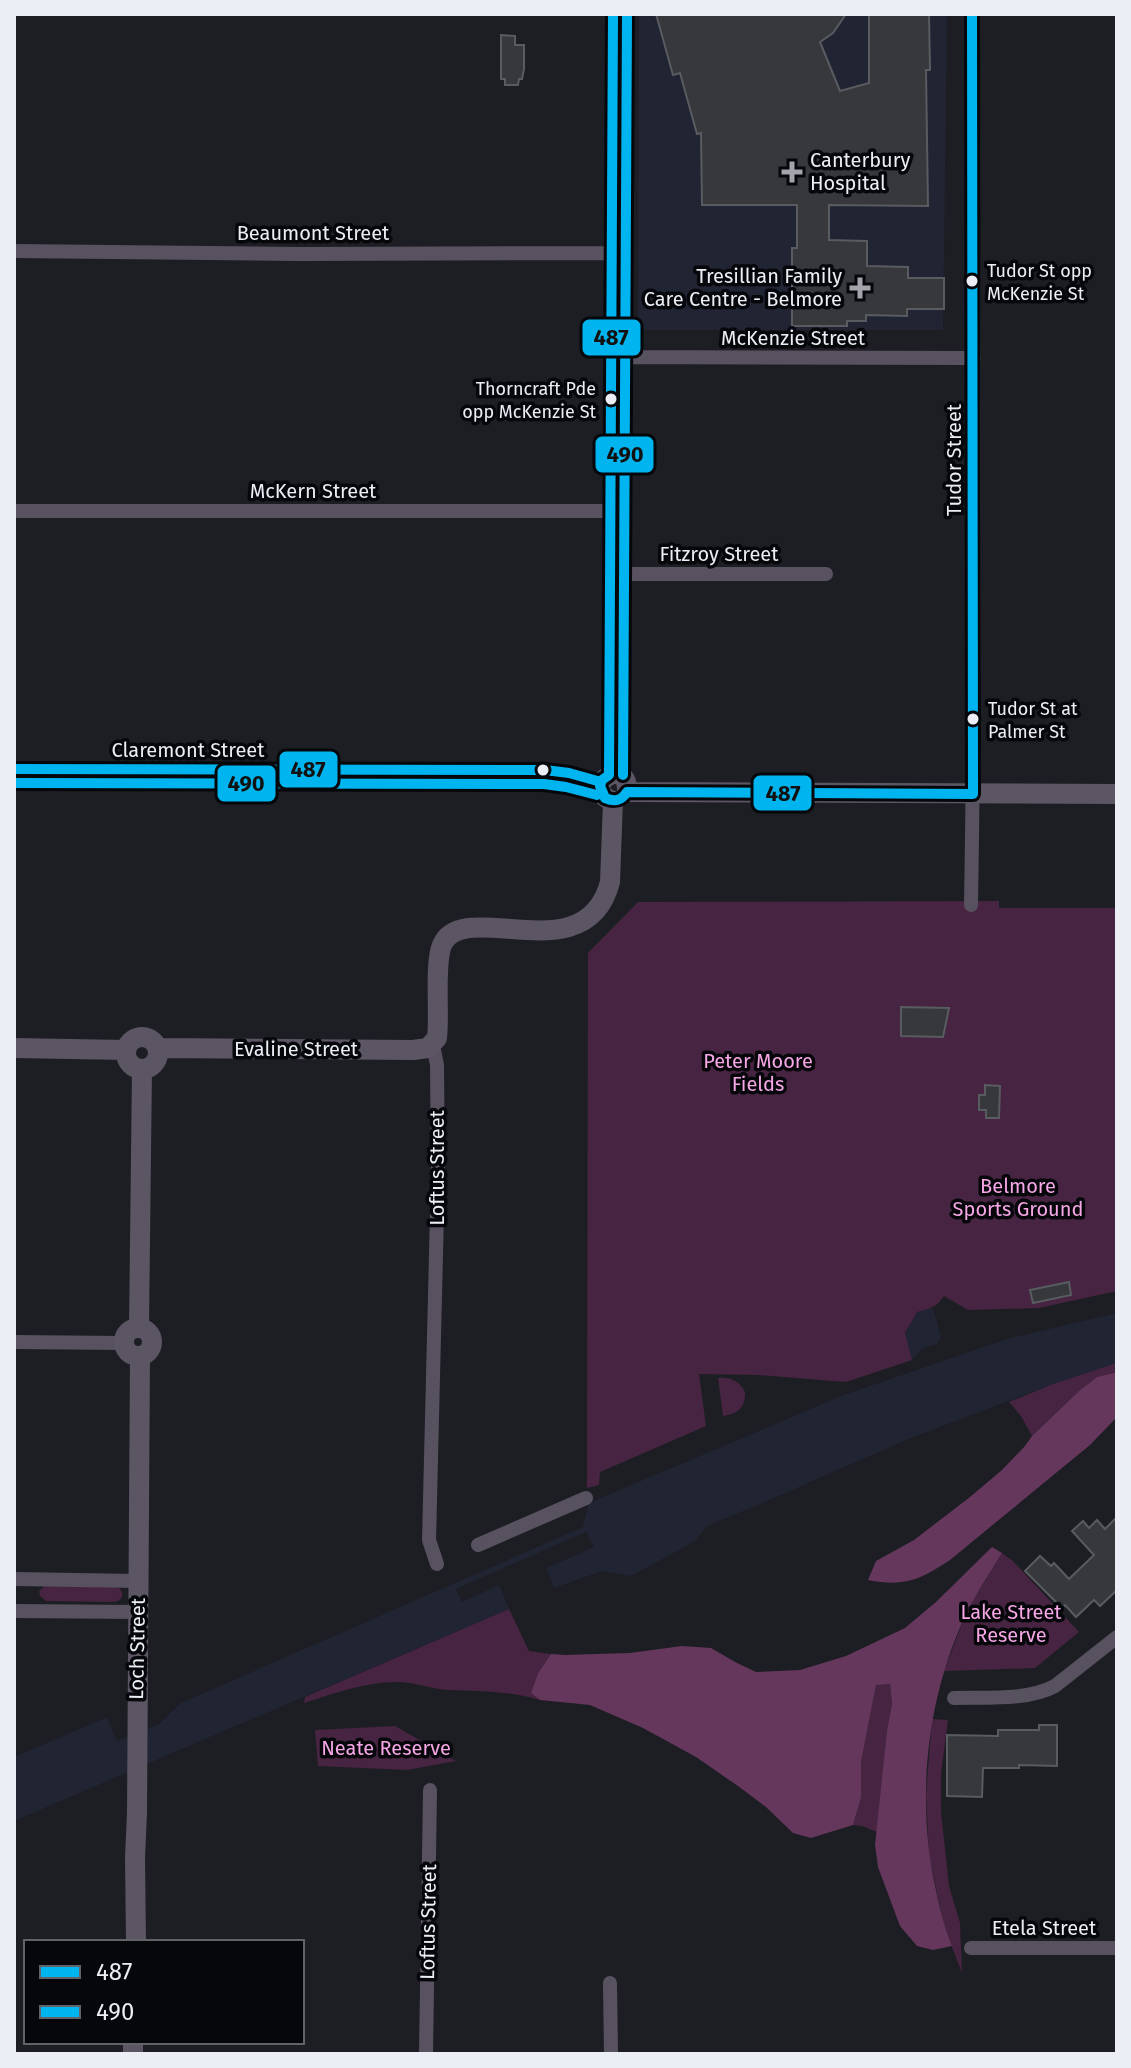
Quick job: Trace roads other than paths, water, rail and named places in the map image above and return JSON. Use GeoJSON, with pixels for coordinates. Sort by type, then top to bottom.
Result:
{"type":"FeatureCollection","features":[{"type":"Feature","properties":{"kind":"street"},"geometry":{"type":"LineString","coordinates":[[613,14],[612,511],[602,795],[1117,794]]}},
{"type":"Feature","properties":{"kind":"street","name":"Tudor Street"},"geometry":{"type":"LineString","coordinates":[[971,905],[972,14]]}},
{"type":"Feature","properties":{"kind":"street","name":"Beaumont Street"},"geometry":{"type":"LineString","coordinates":[[14,251],[613,253]]}},
{"type":"Feature","properties":{"kind":"street","name":"McKenzie Street"},"geometry":{"type":"LineString","coordinates":[[613,357],[974,358]]}},
{"type":"Feature","properties":{"kind":"street","name":"McKern Street"},"geometry":{"type":"LineString","coordinates":[[14,511],[612,511]]}},
{"type":"Feature","properties":{"kind":"street","name":"Fitzroy Street"},"geometry":{"type":"LineString","coordinates":[[611,574],[826,574]]}},
{"type":"Feature","properties":{"kind":"street","name":"Claremont Street"},"geometry":{"type":"LineString","coordinates":[[14,769],[545,770],[605,778]]}},
{"type":"Feature","properties":{"kind":"street","name":"Loftus Street"},"geometry":{"type":"LineString","coordinates":[[437,1564],[429,1540],[438,1173],[437,1065],[433,1045],[438,1028],[440,952],[450,934],[457,931],[474,928],[564,930],[582,921],[600,905],[610,882],[620,797]]}},
{"type":"Feature","properties":{"kind":"street"},"geometry":{"type":"LineString","coordinates":[[141,1036],[151,1039],[158,1053],[155,1062],[142,1069],[128,1061],[126,1050],[131,1041],[141,1036]]}},
{"type":"Feature","properties":{"kind":"street","name":"Evaline Street"},"geometry":{"type":"LineString","coordinates":[[158,1048],[422,1050],[433,1045]]}},
{"type":"Feature","properties":{"kind":"street"},"geometry":{"type":"LineString","coordinates":[[14,1048],[126,1050]]}},
{"type":"Feature","properties":{"kind":"street"},"geometry":{"type":"LineString","coordinates":[[139,1328],[142,1069]]}},
{"type":"Feature","properties":{"kind":"street"},"geometry":{"type":"LineString","coordinates":[[139,1328],[147,1331],[152,1339],[148,1352],[140,1356],[131,1355],[123,1343],[127,1332],[139,1328]]}},
{"type":"Feature","properties":{"kind":"street"},"geometry":{"type":"LineString","coordinates":[[14,1342],[123,1343]]}},
{"type":"Feature","properties":{"kind":"street","name":"Loch Street"},"geometry":{"type":"LineString","coordinates":[[136,1940],[140,1356]]}},
{"type":"Feature","properties":{"kind":"street"},"geometry":{"type":"LineString","coordinates":[[478,1545],[586,1498]]}},
{"type":"Feature","properties":{"kind":"street"},"geometry":{"type":"LineString","coordinates":[[14,1579],[138,1581]]}},
{"type":"Feature","properties":{"kind":"street"},"geometry":{"type":"LineString","coordinates":[[14,1611],[138,1612]]}},
{"type":"Feature","properties":{"kind":"street"},"geometry":{"type":"LineString","coordinates":[[954,1698],[1044,1692],[1117,1637]]}},
{"type":"Feature","properties":{"kind":"street","name":"Loftus Street"},"geometry":{"type":"LineString","coordinates":[[426,2054],[430,1790]]}},
{"type":"Feature","properties":{"kind":"street","name":"Etela Street"},"geometry":{"type":"LineString","coordinates":[[971,1948],[1117,1948]]}},
{"type":"Feature","properties":{"kind":"street"},"geometry":{"type":"LineString","coordinates":[[610,1983],[611,2054]]}},
{"type":"Feature","properties":{"kind":"place","name":"Canterbury Hospital"},"geometry":{"type":"Point","coordinates":[792,172]}},
{"type":"Feature","properties":{"kind":"place","name":"Tudor St opp McKenzie St"},"geometry":{"type":"Point","coordinates":[972,281]}},
{"type":"Feature","properties":{"kind":"place","name":"Tresillian Family Care Centre - Belmore"},"geometry":{"type":"Point","coordinates":[860,288]}},
{"type":"Feature","properties":{"kind":"place","name":"Thorncraft Pde opp McKenzie St"},"geometry":{"type":"Point","coordinates":[611,399]}},
{"type":"Feature","properties":{"kind":"place","name":"Tudor St at Palmer St"},"geometry":{"type":"Point","coordinates":[973,719]}},
{"type":"Feature","properties":{"kind":"park label","name":"Peter Moore Fields"},"geometry":{"type":"Point","coordinates":[758,1072]}},
{"type":"Feature","properties":{"kind":"park label","name":"Belmore Sports Ground"},"geometry":{"type":"Point","coordinates":[1018,1198]}},
{"type":"Feature","properties":{"kind":"park label","name":"Lake Street Reserve"},"geometry":{"type":"Point","coordinates":[1011,1624]}},
{"type":"Feature","properties":{"kind":"park label","name":"Neate Reserve"},"geometry":{"type":"Point","coordinates":[386,1748]}}]}
